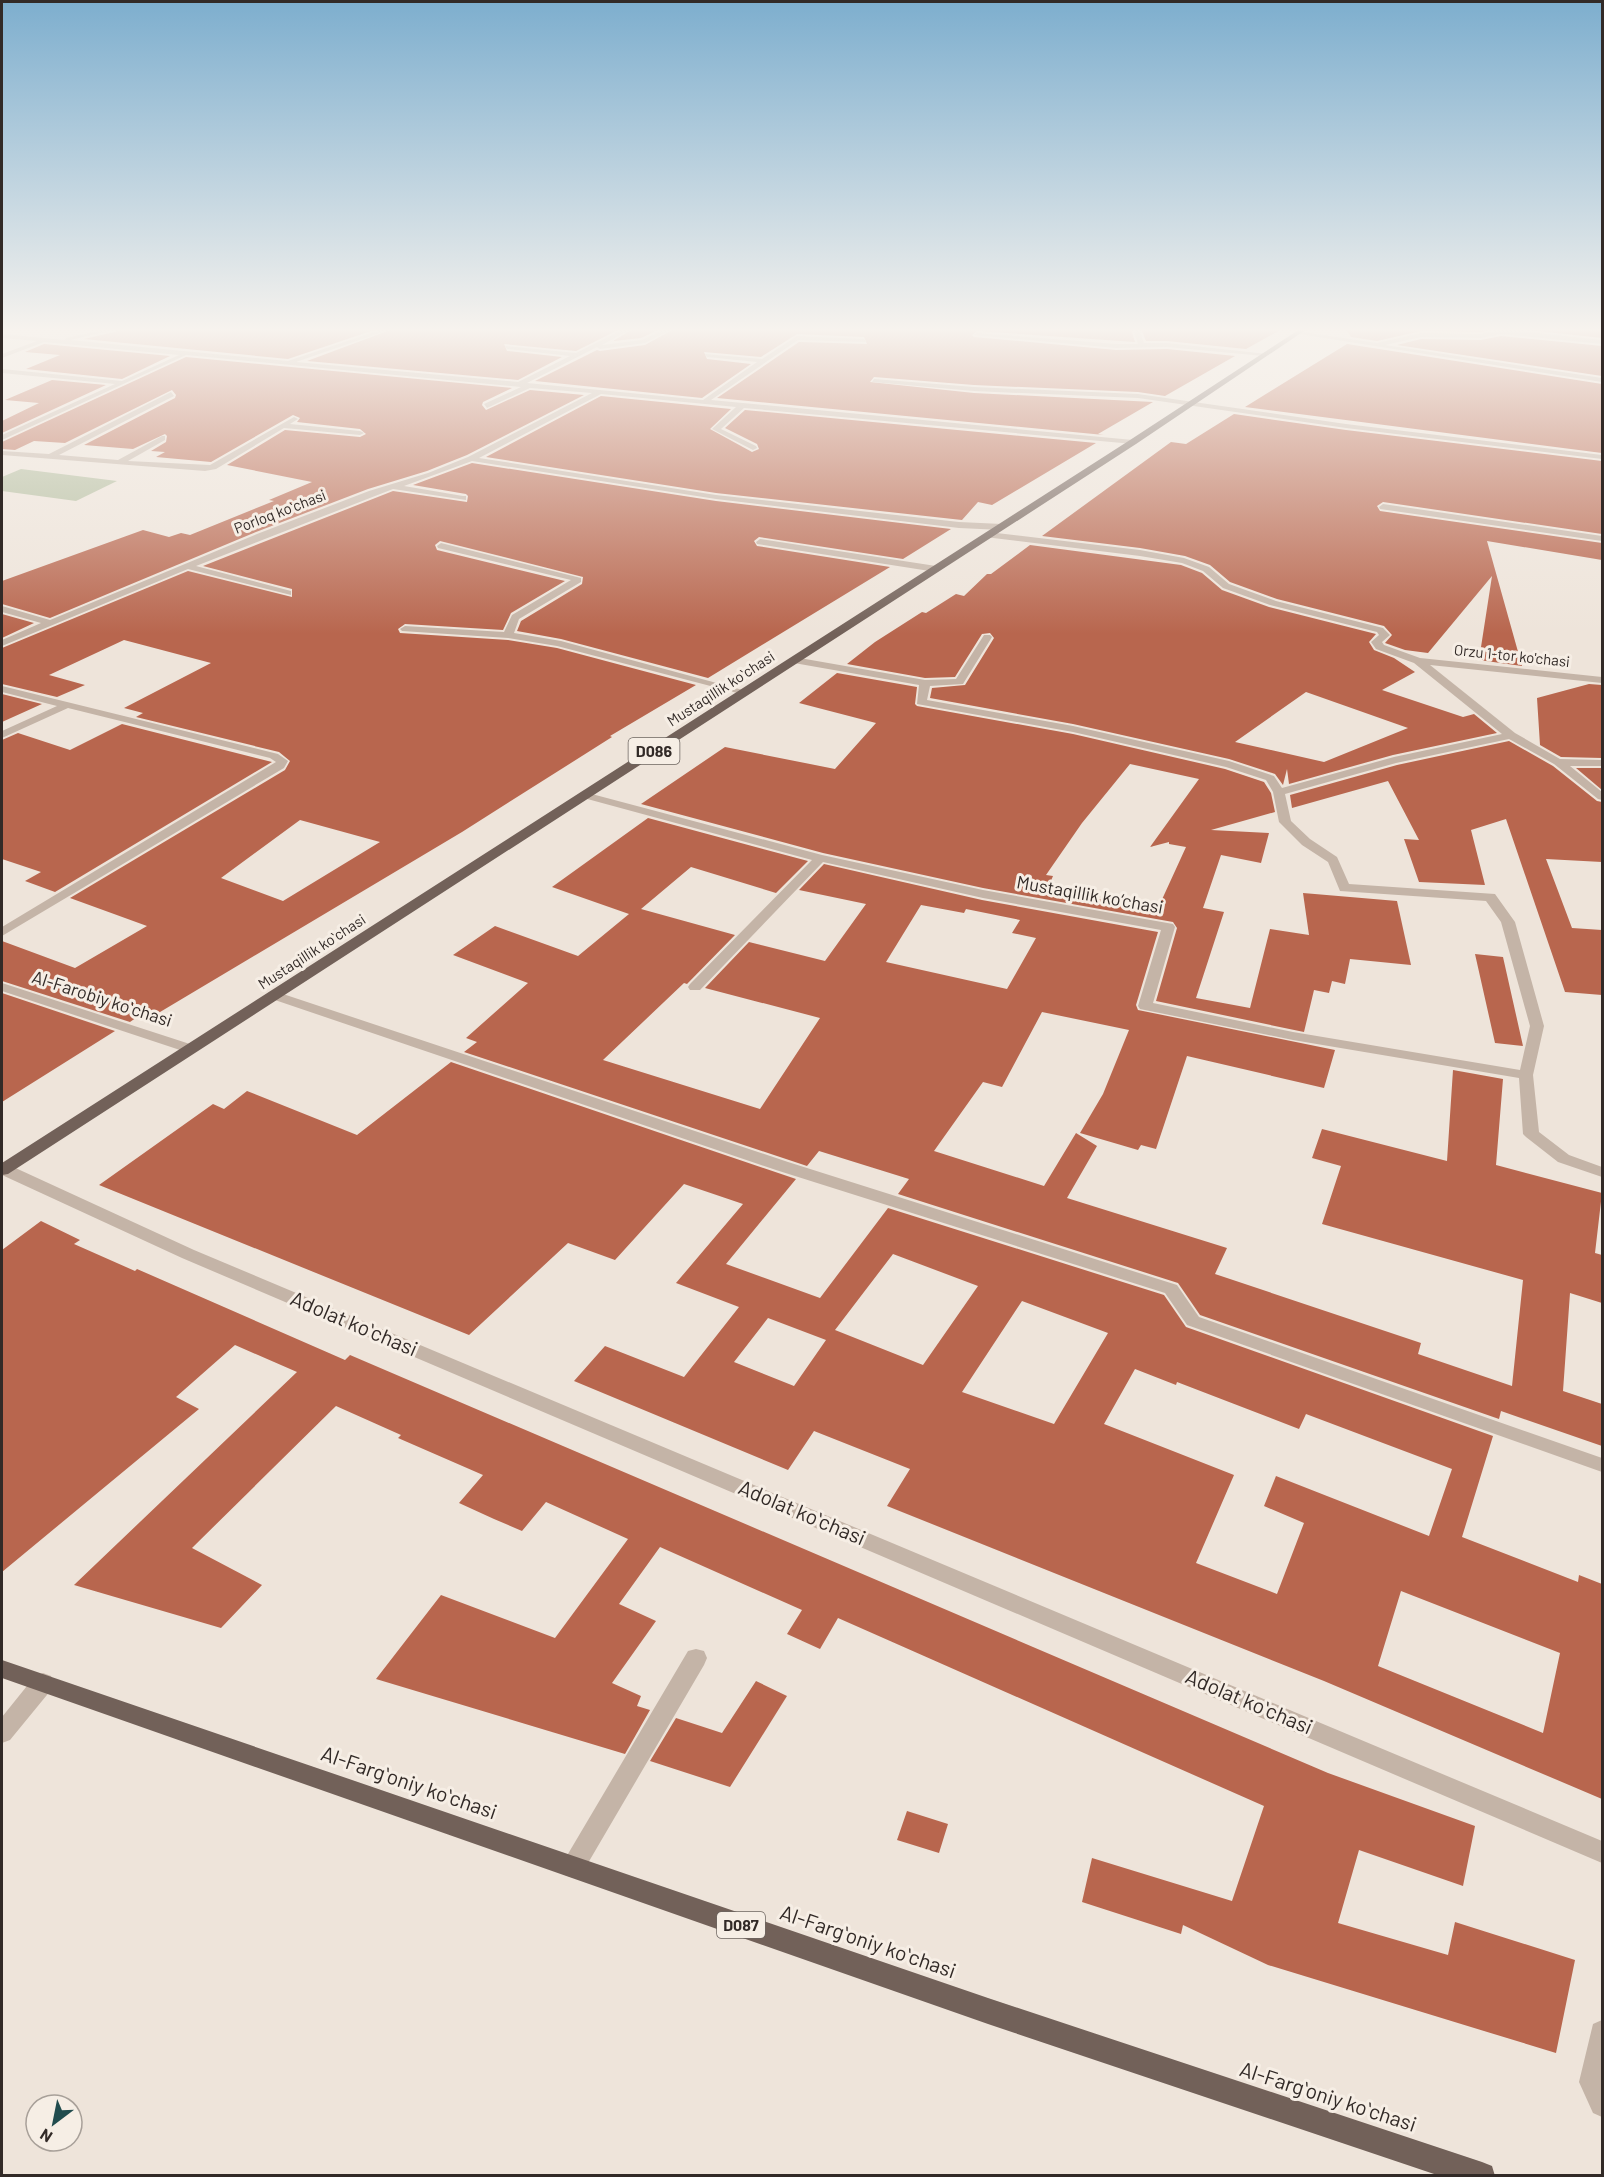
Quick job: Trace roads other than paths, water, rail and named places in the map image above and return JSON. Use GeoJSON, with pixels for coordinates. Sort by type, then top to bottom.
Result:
{"type":"FeatureCollection","features":[{"type":"Feature","properties":{"kind":"main road","name":"Mustaqillik koʻchasi"},"geometry":{"type":"LineString","coordinates":[[2,1170],[1150,431]]}},
{"type":"Feature","properties":{"kind":"main road","name":"Al-Fargʻoniy koʻchasi"},"geometry":{"type":"LineString","coordinates":[[2,1669],[988,2011],[1482,2175]]}},
{"type":"Feature","properties":{"kind":"street"},"geometry":{"type":"LineString","coordinates":[[50,457],[101,431]]}},
{"type":"Feature","properties":{"kind":"street"},"geometry":{"type":"LineString","coordinates":[[2,453],[205,469],[213,467],[276,431]]}},
{"type":"Feature","properties":{"kind":"street"},"geometry":{"type":"LineString","coordinates":[[342,431],[360,432]]}},
{"type":"Feature","properties":{"kind":"street","name":"Porloq koʻchasi"},"geometry":{"type":"LineString","coordinates":[[2,643],[186,566],[392,486],[431,475],[471,459],[526,431]]}},
{"type":"Feature","properties":{"kind":"street"},"geometry":{"type":"LineString","coordinates":[[719,431],[753,448]]}},
{"type":"Feature","properties":{"kind":"street"},"geometry":{"type":"LineString","coordinates":[[1013,431],[1133,442]]}},
{"type":"Feature","properties":{"kind":"street"},"geometry":{"type":"LineString","coordinates":[[1384,431],[1602,457]]}},
{"type":"Feature","properties":{"kind":"street"},"geometry":{"type":"LineString","coordinates":[[118,463],[162,438]]}},
{"type":"Feature","properties":{"kind":"street"},"geometry":{"type":"LineString","coordinates":[[471,459],[716,497],[959,525],[1002,526]]}},
{"type":"Feature","properties":{"kind":"street"},"geometry":{"type":"LineString","coordinates":[[392,486],[463,498]]}},
{"type":"Feature","properties":{"kind":"street"},"geometry":{"type":"LineString","coordinates":[[1383,507],[1445,513],[1474,520],[1602,539]]}},
{"type":"Feature","properties":{"kind":"street"},"geometry":{"type":"LineString","coordinates":[[988,535],[1140,553],[1184,561],[1206,569],[1226,586],[1273,603],[1380,630],[1385,635],[1376,642],[1380,647],[1418,662],[1511,735],[1558,762],[1602,797]]}},
{"type":"Feature","properties":{"kind":"street"},"geometry":{"type":"LineString","coordinates":[[760,543],[936,568]]}},
{"type":"Feature","properties":{"kind":"street"},"geometry":{"type":"LineString","coordinates":[[441,546],[578,580],[515,617],[508,635]]}},
{"type":"Feature","properties":{"kind":"street"},"geometry":{"type":"LineString","coordinates":[[186,566],[288,593]]}},
{"type":"Feature","properties":{"kind":"street"},"geometry":{"type":"LineString","coordinates":[[2,609],[50,623]]}},
{"type":"Feature","properties":{"kind":"street"},"geometry":{"type":"LineString","coordinates":[[405,629],[508,635],[557,643],[745,692]]}},
{"type":"Feature","properties":{"kind":"street"},"geometry":{"type":"LineString","coordinates":[[794,660],[925,683],[958,682],[987,637]]}},
{"type":"Feature","properties":{"kind":"street","name":"Orzu 1-tor ko'chasi"},"geometry":{"type":"LineString","coordinates":[[1418,662],[1602,680]]}},
{"type":"Feature","properties":{"kind":"street"},"geometry":{"type":"LineString","coordinates":[[925,683],[921,702],[1073,729],[1229,764],[1270,778],[1279,792],[1285,822],[1306,842],[1334,860],[1344,888],[1490,897],[1508,922],[1537,1026],[1526,1076],[1531,1134],[1549,1151],[1583,1168],[1602,1172]]}},
{"type":"Feature","properties":{"kind":"street"},"geometry":{"type":"LineString","coordinates":[[2,689],[274,756],[282,761],[280,766],[2,932]]}},
{"type":"Feature","properties":{"kind":"street"},"geometry":{"type":"LineString","coordinates":[[2,735],[67,705]]}},
{"type":"Feature","properties":{"kind":"street"},"geometry":{"type":"LineString","coordinates":[[1279,792],[1394,760],[1511,735]]}},
{"type":"Feature","properties":{"kind":"street"},"geometry":{"type":"LineString","coordinates":[[1558,762],[1602,763]]}},
{"type":"Feature","properties":{"kind":"street","name":"Mustaqillik ko‘chasi"},"geometry":{"type":"LineString","coordinates":[[584,795],[820,858],[983,894],[1168,927],[1144,1006],[1293,1036],[1526,1076]]}},
{"type":"Feature","properties":{"kind":"street"},"geometry":{"type":"LineString","coordinates":[[695,987],[820,858]]}},
{"type":"Feature","properties":{"kind":"street","name":"Al-Farobiy koʻchasi"},"geometry":{"type":"LineString","coordinates":[[2,987],[191,1049]]}},
{"type":"Feature","properties":{"kind":"street"},"geometry":{"type":"LineString","coordinates":[[274,995],[782,1166],[1171,1289],[1193,1321],[1602,1466]]}},
{"type":"Feature","properties":{"kind":"street","name":"Adolat koʻchasi"},"geometry":{"type":"LineString","coordinates":[[2,1170],[188,1254],[1602,1852]]}},
{"type":"Feature","properties":{"kind":"street"},"geometry":{"type":"LineString","coordinates":[[573,1867],[696,1658]]}},
{"type":"Feature","properties":{"kind":"street"},"geometry":{"type":"LineString","coordinates":[[2,1733],[43,1683]]}},
{"type":"Feature","properties":{"kind":"street"},"geometry":{"type":"LineString","coordinates":[[1602,2033],[1592,2082],[1602,2104]]}}]}
